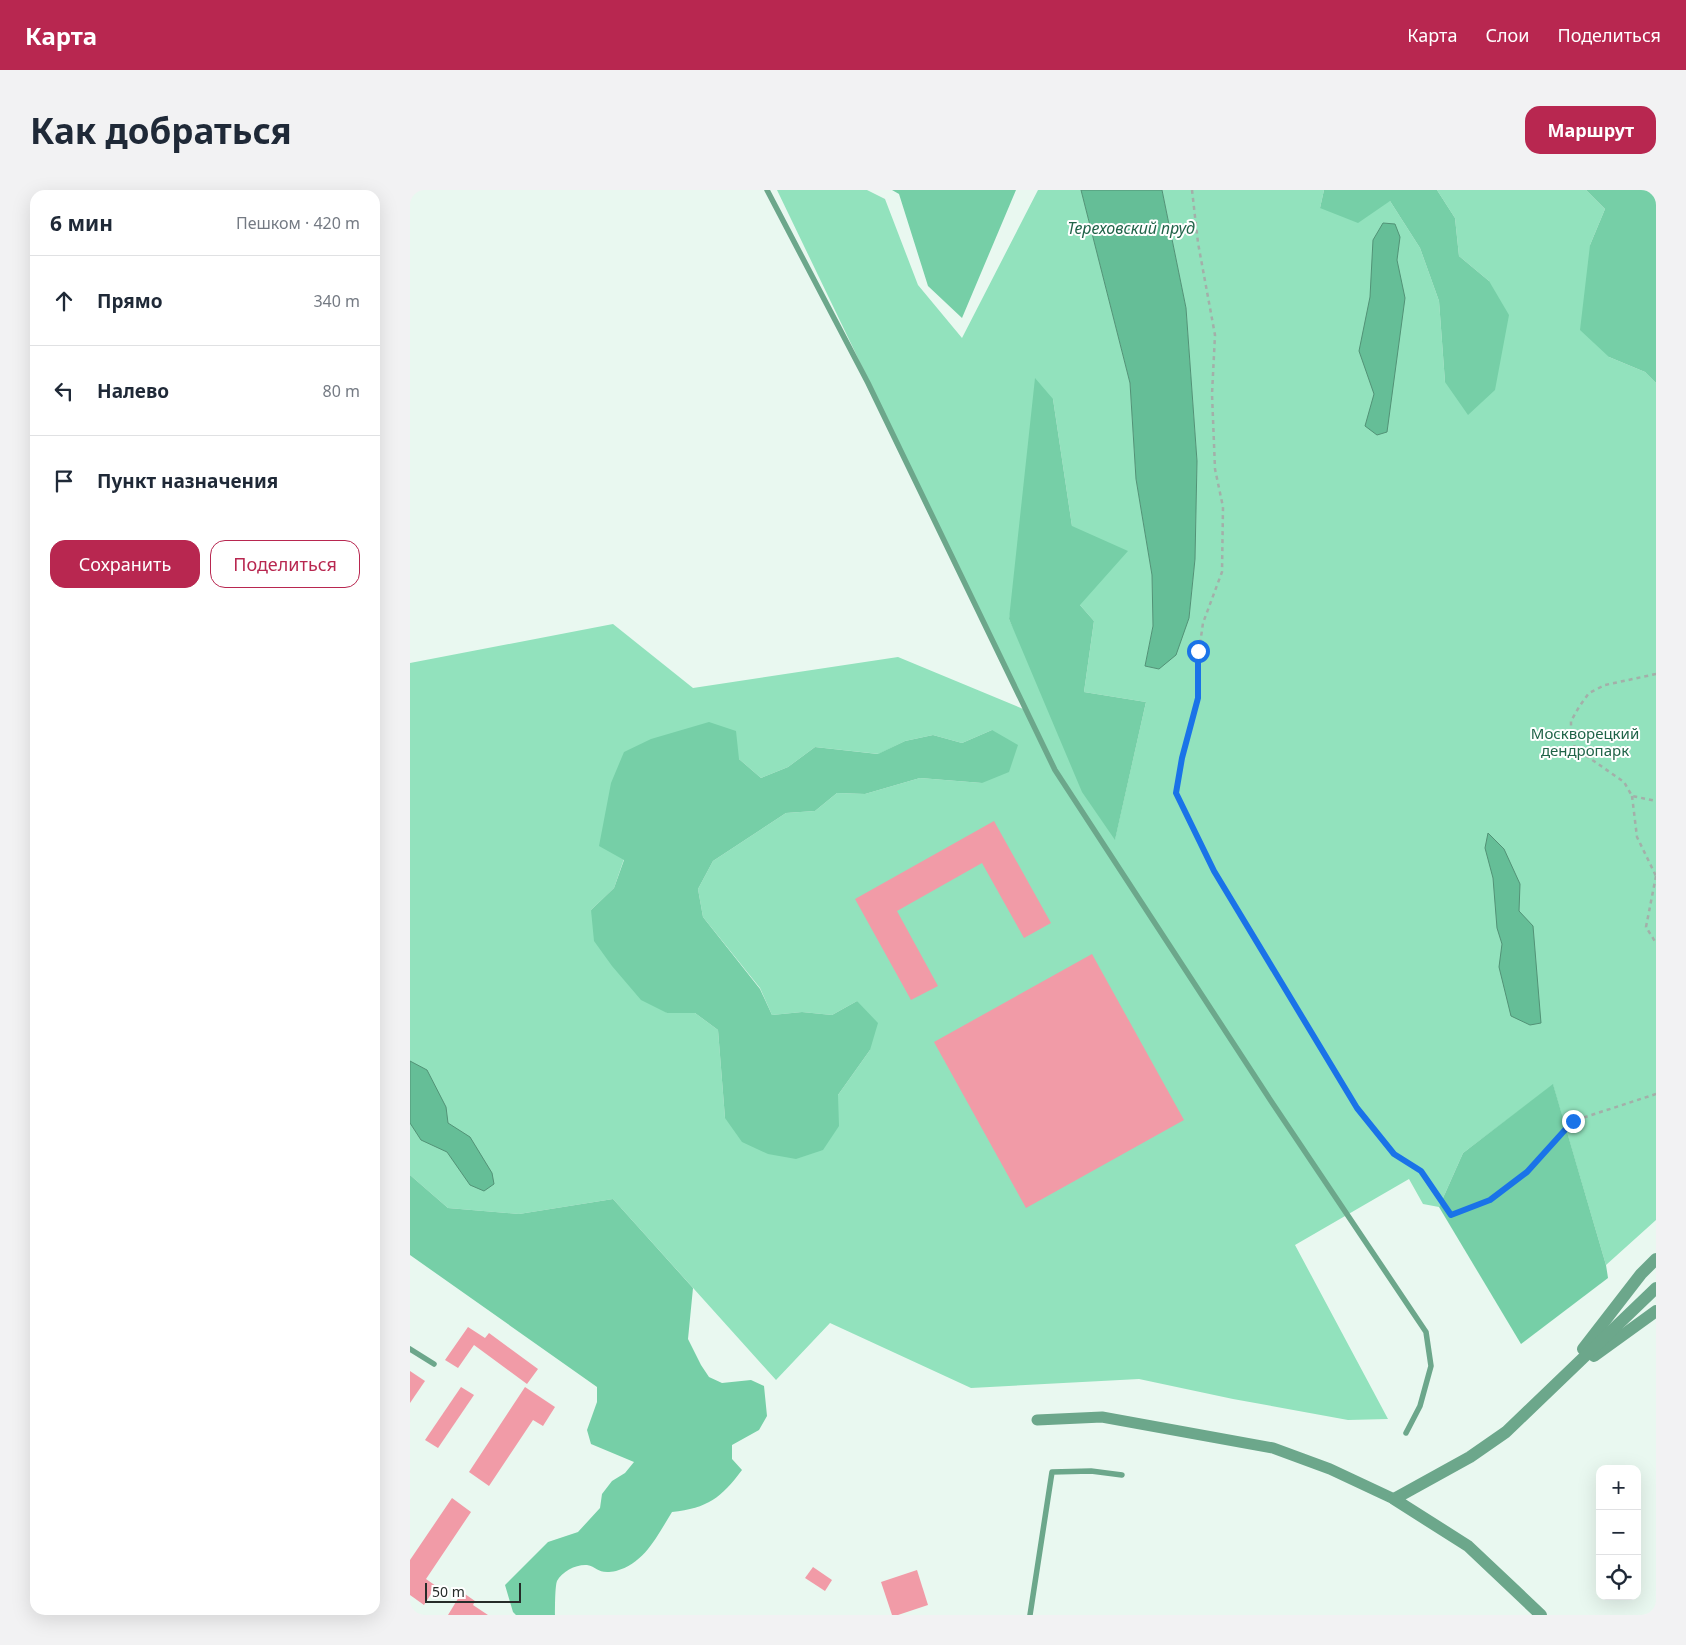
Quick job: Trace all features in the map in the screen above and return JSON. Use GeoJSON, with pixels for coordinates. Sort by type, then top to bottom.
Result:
{"type":"FeatureCollection","features":[{"type":"Feature","properties":{"kind":"street"},"geometry":{"type":"LineString","coordinates":[[1558,1382],[1641,1274],[1656,1259]]}},
{"type":"Feature","properties":{"kind":"street"},"geometry":{"type":"LineString","coordinates":[[1394,1499],[1470,1457],[1506,1432],[1656,1288]]}},
{"type":"Feature","properties":{"kind":"street"},"geometry":{"type":"LineString","coordinates":[[1558,1382],[1656,1311]]}},
{"type":"Feature","properties":{"kind":"street"},"geometry":{"type":"LineString","coordinates":[[1037,1420],[1102,1417],[1273,1448],[1330,1469],[1394,1499],[1468,1546],[1541,1615]]}},
{"type":"Feature","properties":{"kind":"lane"},"geometry":{"type":"LineString","coordinates":[[767,190],[868,383],[1055,770],[1271,1101],[1426,1332],[1431,1366],[1420,1406],[1406,1432]]}},
{"type":"Feature","properties":{"kind":"lane"},"geometry":{"type":"LineString","coordinates":[[410,1348],[434,1364]]}},
{"type":"Feature","properties":{"kind":"lane"},"geometry":{"type":"LineString","coordinates":[[1030,1615],[1052,1472],[1091,1471],[1122,1475]]}},
{"type":"Feature","properties":{"kind":"path"},"geometry":{"type":"LineString","coordinates":[[1192,190],[1198,242],[1215,335],[1212,394],[1215,469],[1223,507],[1222,572],[1204,623],[1198,651],[1198,698],[1182,758],[1176,793],[1214,871],[1357,1108],[1394,1154],[1421,1171],[1451,1215],[1490,1200],[1527,1172],[1573,1121],[1656,1094]]}},
{"type":"Feature","properties":{"kind":"path"},"geometry":{"type":"LineString","coordinates":[[1656,674],[1605,685],[1589,692],[1578,707],[1572,721],[1571,734],[1575,748],[1624,782],[1632,796],[1637,837],[1656,876],[1646,927],[1656,943]]}},
{"type":"Feature","properties":{"kind":"path"},"geometry":{"type":"LineString","coordinates":[[1632,796],[1656,801]]}},
{"type":"Feature","properties":{"kind":"green space","name":"Москворецкий дендропарк"},"geometry":{"type":"Polygon","coordinates":[[[777,190],[867,190],[885,199],[918,285],[962,338],[1038,190],[1081,190],[1130,383],[1136,479],[1152,575],[1153,626],[1145,666],[1159,669],[1189,618],[1195,559],[1197,461],[1186,308],[1162,190],[1324,190],[1320,208],[1390,201],[1420,248],[1439,301],[1445,382],[1489,281],[1459,256],[1455,218],[1437,190],[1586,190],[1605,209],[1590,245],[1609,357],[1645,372],[1656,383],[1656,1220],[1606,1265],[1553,1085],[1463,1153],[1439,1207],[1423,1204],[1409,1179],[1295,1245],[1388,1419],[1348,1420],[1233,1399],[1139,1379],[971,1388],[830,1323],[776,1380],[613,1199],[519,1214],[448,1208],[410,1175],[410,663],[613,624],[693,688],[898,657],[1028,711],[777,190]],[[1053,399],[1009,619],[1115,839],[1146,702],[1084,692],[1094,621],[1080,605],[1072,526],[1053,399]],[[992,730],[962,743],[933,735],[905,741],[879,754],[815,747],[788,767],[761,778],[739,759],[624,859],[614,888],[591,910],[667,1013],[695,1013],[718,1030],[725,1118],[838,1126],[838,1095],[870,1050],[857,1001],[832,1015],[802,1012],[772,1015],[760,988],[703,917],[698,889],[713,861],[786,813],[815,811],[837,793],[865,794],[920,778],[982,783],[992,730]]]}},
{"type":"Feature","properties":{"kind":"shaded area"},"geometry":{"type":"Polygon","coordinates":[[[892,190],[1016,190],[962,318],[928,286],[899,194],[892,190]]]}},
{"type":"Feature","properties":{"kind":"shaded area"},"geometry":{"type":"Polygon","coordinates":[[[1324,190],[1437,190],[1455,218],[1459,256],[1489,281],[1509,315],[1495,390],[1468,415],[1445,382],[1439,301],[1420,248],[1390,201],[1358,223],[1320,208],[1324,190]]]}},
{"type":"Feature","properties":{"kind":"shaded area"},"geometry":{"type":"Polygon","coordinates":[[[1586,190],[1656,190],[1656,383],[1645,372],[1609,357],[1580,330],[1590,245],[1605,209],[1586,190]]]}},
{"type":"Feature","properties":{"kind":"shaded area"},"geometry":{"type":"Polygon","coordinates":[[[1035,378],[1053,399],[1072,526],[1128,551],[1080,605],[1094,621],[1084,692],[1146,702],[1115,840],[1082,792],[1009,619],[1035,378]]]}},
{"type":"Feature","properties":{"kind":"shaded area"},"geometry":{"type":"Polygon","coordinates":[[[709,722],[736,731],[739,759],[761,778],[788,767],[815,747],[878,754],[905,741],[933,735],[962,743],[992,730],[1018,745],[1009,772],[982,783],[920,778],[865,794],[837,793],[815,811],[786,813],[713,861],[698,889],[703,917],[760,989],[772,1015],[802,1012],[832,1015],[857,1001],[878,1023],[870,1050],[838,1095],[839,1126],[823,1150],[796,1159],[768,1154],[742,1142],[725,1118],[718,1030],[695,1013],[667,1013],[641,1000],[594,941],[591,910],[614,888],[624,860],[599,846],[611,783],[624,752],[651,739],[709,722]]]}},
{"type":"Feature","properties":{"kind":"shaded area"},"geometry":{"type":"Polygon","coordinates":[[[1553,1084],[1606,1265],[1608,1278],[1521,1344],[1439,1207],[1463,1153],[1553,1084]]]}},
{"type":"Feature","properties":{"kind":"shaded area"},"geometry":{"type":"Polygon","coordinates":[[[410,1175],[448,1208],[519,1214],[613,1199],[693,1288],[688,1339],[709,1377],[722,1383],[751,1380],[764,1386],[767,1416],[759,1430],[732,1445],[732,1459],[742,1470],[727,1488],[713,1500],[695,1508],[672,1512],[649,1548],[635,1562],[626,1567],[616,1571],[605,1572],[583,1565],[566,1571],[559,1577],[556,1584],[555,1615],[516,1615],[513,1612],[505,1585],[548,1542],[578,1532],[600,1508],[602,1494],[612,1481],[625,1473],[634,1462],[591,1444],[587,1430],[597,1402],[597,1387],[410,1255],[410,1175]]]}},
{"type":"Feature","properties":{"kind":"water","name":"Тереховский пруд"},"geometry":{"type":"Polygon","coordinates":[[[1081,190],[1162,190],[1186,308],[1197,461],[1195,559],[1189,618],[1176,655],[1159,669],[1145,666],[1153,626],[1152,575],[1136,479],[1130,383],[1081,190]]]}},
{"type":"Feature","properties":{"kind":"water"},"geometry":{"type":"Polygon","coordinates":[[[1383,223],[1395,224],[1400,237],[1397,260],[1405,298],[1387,432],[1377,435],[1365,426],[1374,394],[1359,351],[1370,297],[1373,240],[1383,223]]]}},
{"type":"Feature","properties":{"kind":"water"},"geometry":{"type":"Polygon","coordinates":[[[1488,833],[1504,849],[1520,884],[1519,911],[1533,926],[1541,1023],[1530,1025],[1511,1016],[1499,967],[1502,944],[1497,928],[1493,878],[1485,848],[1488,833]]]}},
{"type":"Feature","properties":{"kind":"water"},"geometry":{"type":"Polygon","coordinates":[[[410,1061],[427,1070],[446,1107],[448,1123],[470,1137],[492,1173],[494,1184],[484,1191],[470,1185],[447,1152],[421,1140],[410,1123],[410,1061]]]}},
{"type":"Feature","properties":{"kind":"building"},"geometry":{"type":"Polygon","coordinates":[[[994,821],[1051,923],[1024,938],[982,863],[897,911],[938,986],[911,1000],[855,899],[994,821]]]}},
{"type":"Feature","properties":{"kind":"building"},"geometry":{"type":"Polygon","coordinates":[[[1092,954],[1184,1120],[1026,1208],[934,1042],[1092,954]]]}},
{"type":"Feature","properties":{"kind":"building"},"geometry":{"type":"Polygon","coordinates":[[[468,1327],[485,1338],[489,1333],[538,1369],[527,1384],[474,1345],[458,1368],[445,1360],[468,1327]]]}},
{"type":"Feature","properties":{"kind":"building"},"geometry":{"type":"Polygon","coordinates":[[[410,1371],[425,1381],[410,1403],[410,1371]]]}},
{"type":"Feature","properties":{"kind":"building"},"geometry":{"type":"Polygon","coordinates":[[[461,1387],[474,1395],[438,1448],[425,1440],[461,1387]]]}},
{"type":"Feature","properties":{"kind":"building"},"geometry":{"type":"Polygon","coordinates":[[[525,1387],[555,1407],[543,1426],[533,1420],[489,1486],[469,1472],[525,1387]]]}},
{"type":"Feature","properties":{"kind":"building"},"geometry":{"type":"Polygon","coordinates":[[[452,1498],[471,1512],[426,1579],[436,1586],[424,1605],[410,1595],[410,1560],[452,1498]]]}},
{"type":"Feature","properties":{"kind":"building"},"geometry":{"type":"Polygon","coordinates":[[[813,1567],[832,1580],[825,1591],[805,1578],[813,1567]]]}},
{"type":"Feature","properties":{"kind":"building"},"geometry":{"type":"Polygon","coordinates":[[[917,1570],[928,1605],[898,1615],[892,1615],[881,1582],[917,1570]]]}},
{"type":"Feature","properties":{"kind":"building"},"geometry":{"type":"Polygon","coordinates":[[[462,1592],[475,1601],[473,1605],[488,1615],[448,1615],[462,1592]]]}},
{"type":"Feature","properties":{"kind":"route"},"geometry":{"type":"LineString","coordinates":[[1198,651],[1198,698],[1182,758],[1176,793],[1214,871],[1357,1108],[1394,1154],[1421,1171],[1451,1215],[1490,1200],[1527,1172],[1573,1121]]}}]}
